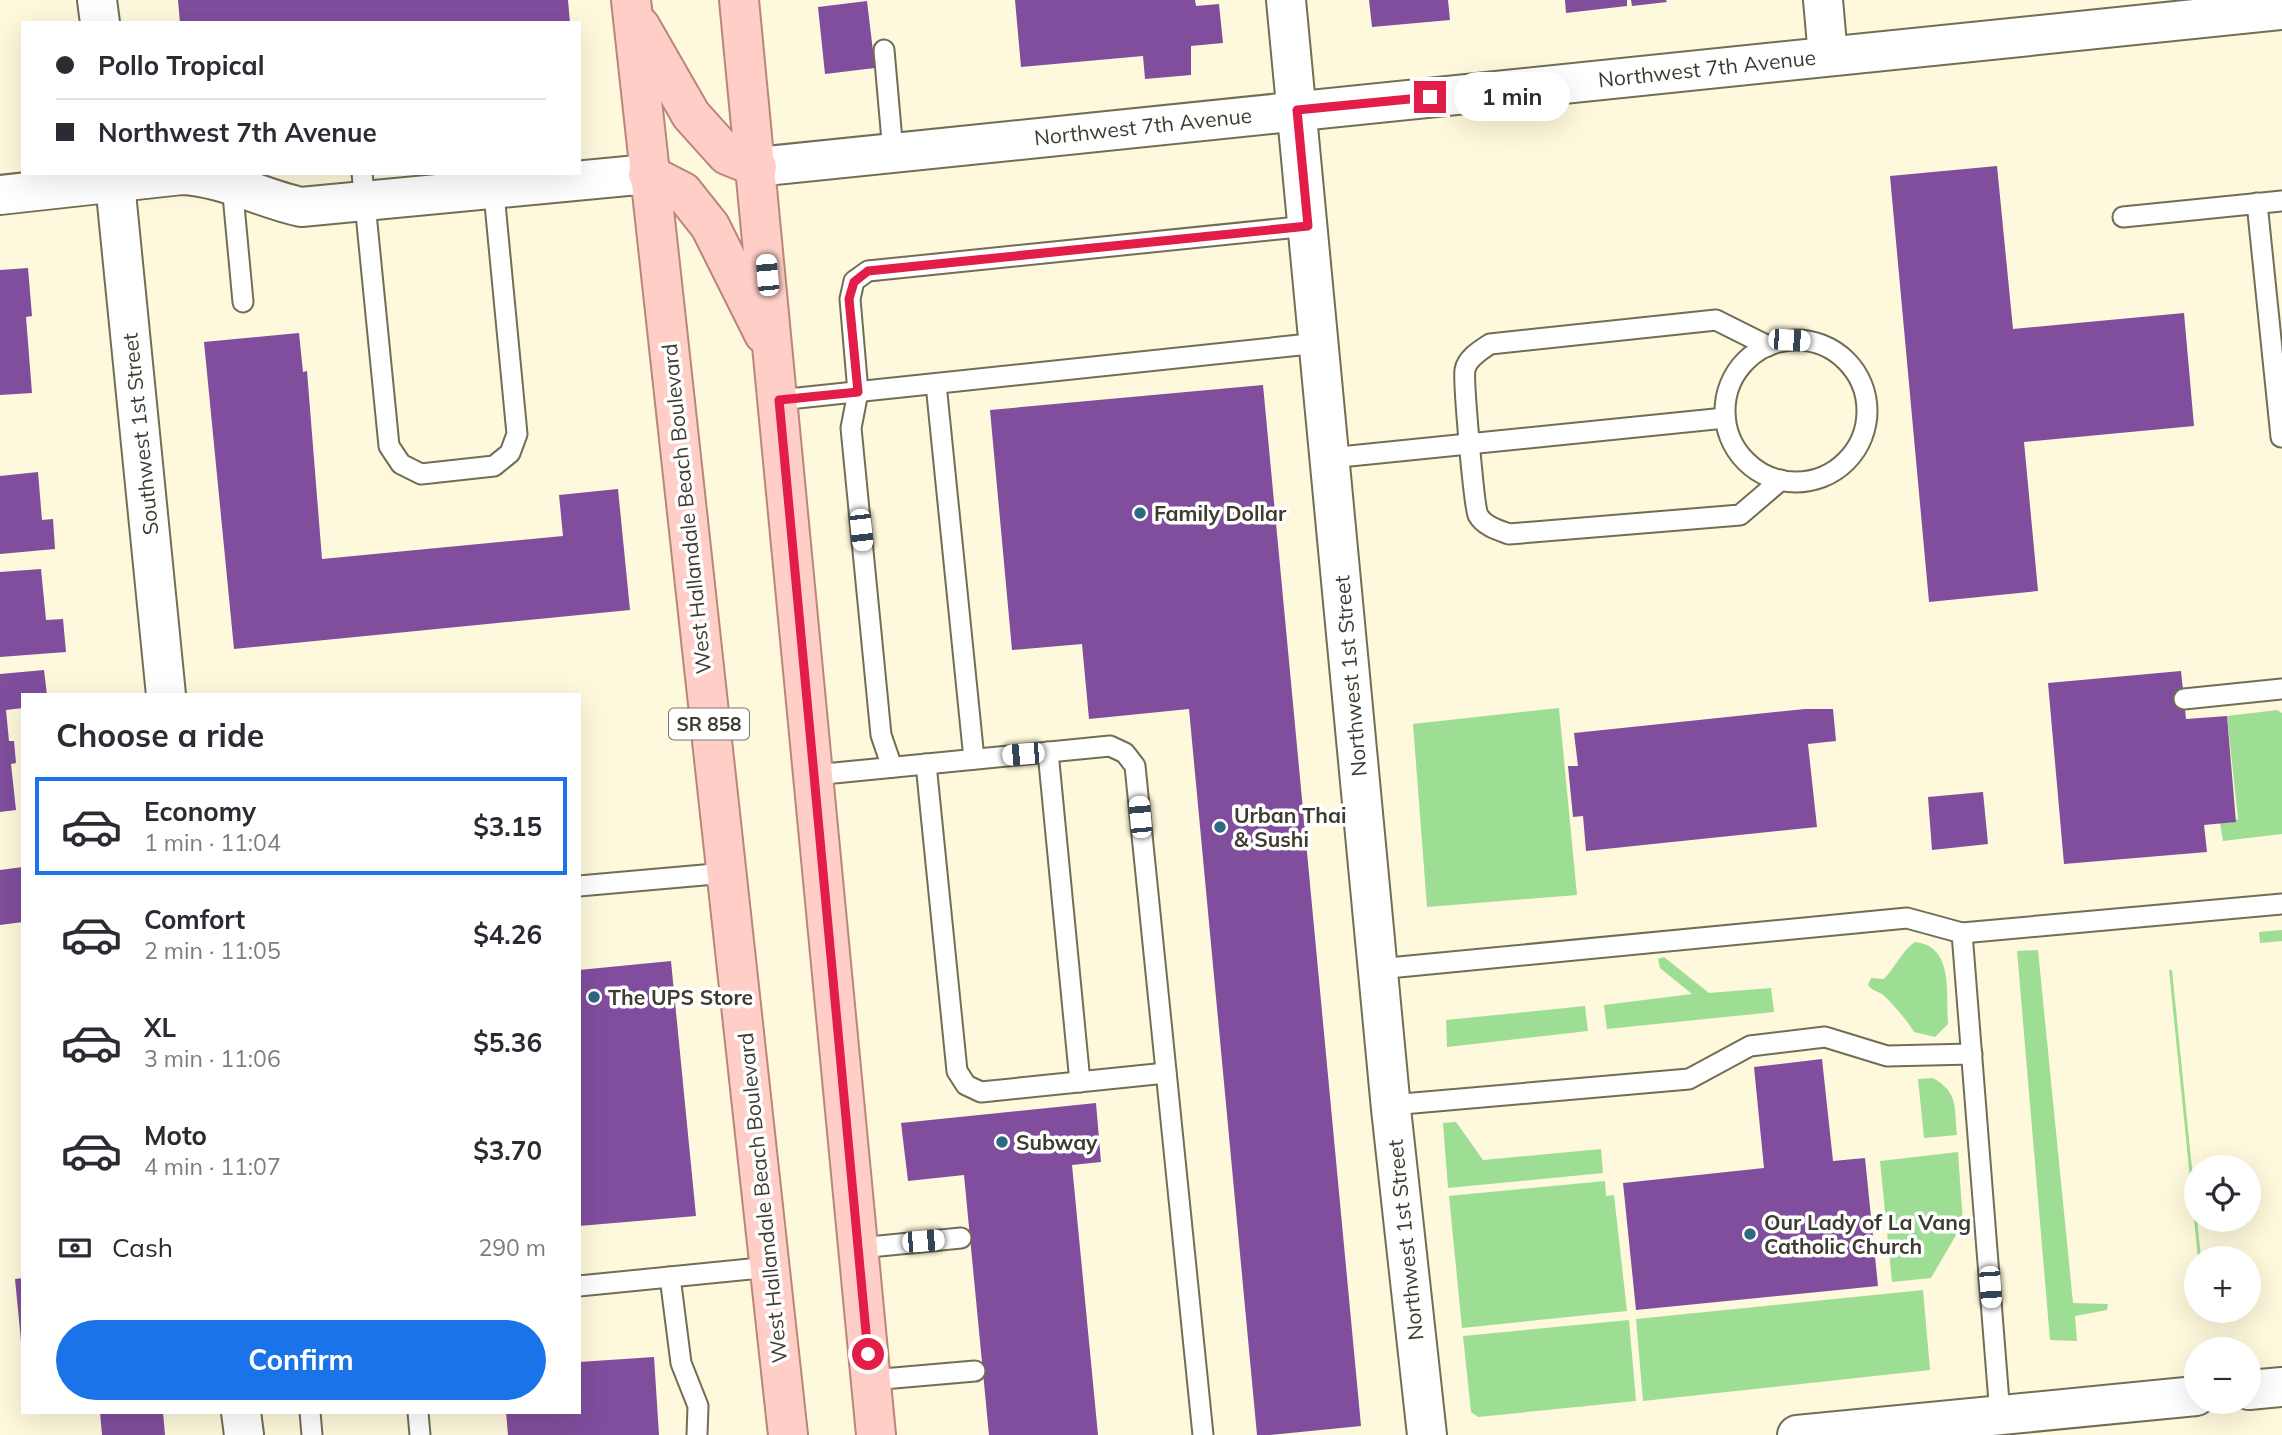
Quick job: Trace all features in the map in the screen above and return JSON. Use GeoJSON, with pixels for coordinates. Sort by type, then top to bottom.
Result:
{"type":"FeatureCollection","features":[{"type":"Feature","properties":{"kind":"main road"},"geometry":{"type":"LineString","coordinates":[[738,0],[757,167],[876,1435]]}},
{"type":"Feature","properties":{"kind":"main road"},"geometry":{"type":"LineString","coordinates":[[632,6],[691,115],[727,155],[757,167]]}},
{"type":"Feature","properties":{"kind":"main road","name":"West Hallandale Beach Boulevard"},"geometry":{"type":"LineString","coordinates":[[632,6],[788,1435]]}},
{"type":"Feature","properties":{"kind":"main road"},"geometry":{"type":"LineString","coordinates":[[649,174],[683,192],[710,226],[774,355]]}},
{"type":"Feature","properties":{"kind":"street"},"geometry":{"type":"LineString","coordinates":[[97,0],[100,21]]}},
{"type":"Feature","properties":{"kind":"street","name":"Northwest 1st Street"},"geometry":{"type":"LineString","coordinates":[[1286,0],[1391,1105],[1427,1435]]}},
{"type":"Feature","properties":{"kind":"street"},"geometry":{"type":"LineString","coordinates":[[1823,0],[1828,56]]}},
{"type":"Feature","properties":{"kind":"street","name":"Northwest 7th Avenue"},"geometry":{"type":"LineString","coordinates":[[757,167],[2282,10]]}},
{"type":"Feature","properties":{"kind":"street"},"geometry":{"type":"LineString","coordinates":[[0,195],[115,177],[182,175],[206,176],[266,199],[300,206],[363,187],[649,174]]}},
{"type":"Feature","properties":{"kind":"street","name":"Southwest 1st Street"},"geometry":{"type":"LineString","coordinates":[[115,177],[166,693]]}},
{"type":"Feature","properties":{"kind":"street"},"geometry":{"type":"LineString","coordinates":[[2261,1389],[2282,1387]]}},
{"type":"Feature","properties":{"kind":"street"},"geometry":{"type":"LineString","coordinates":[[1797,1435],[2184,1397]]}},
{"type":"Feature","properties":{"kind":"street"},"geometry":{"type":"LineString","coordinates":[[241,1414],[244,1435]]}},
{"type":"Feature","properties":{"kind":"lane"},"geometry":{"type":"LineString","coordinates":[[884,50],[893,152]]}},
{"type":"Feature","properties":{"kind":"lane"},"geometry":{"type":"LineString","coordinates":[[363,187],[390,446],[401,464],[421,474],[494,466],[510,453],[517,434],[493,181]]}},
{"type":"Feature","properties":{"kind":"lane"},"geometry":{"type":"LineString","coordinates":[[232,184],[243,302]]}},
{"type":"Feature","properties":{"kind":"lane"},"geometry":{"type":"LineString","coordinates":[[2123,217],[2282,201]]}},
{"type":"Feature","properties":{"kind":"lane"},"geometry":{"type":"LineString","coordinates":[[2257,203],[2281,437]]}},
{"type":"Feature","properties":{"kind":"lane"},"geometry":{"type":"LineString","coordinates":[[892,766],[881,735],[851,428],[858,392],[849,299],[854,282],[868,271],[1308,226]]}},
{"type":"Feature","properties":{"kind":"lane"},"geometry":{"type":"LineString","coordinates":[[1768,345],[1716,320],[1490,344],[1476,352],[1465,369],[1471,444],[1478,514],[1491,528],[1509,534],[1740,515],[1781,480]]}},
{"type":"Feature","properties":{"kind":"lane"},"geometry":{"type":"LineString","coordinates":[[1789,340],[1811,341],[1832,349],[1849,364],[1861,382],[1866,404],[1861,437],[1843,464],[1824,476],[1803,482],[1781,480],[1760,472],[1743,458],[1731,439],[1725,418],[1727,396],[1735,374],[1748,357],[1768,345],[1789,340]]}},
{"type":"Feature","properties":{"kind":"lane"},"geometry":{"type":"LineString","coordinates":[[779,400],[1319,343]]}},
{"type":"Feature","properties":{"kind":"lane"},"geometry":{"type":"LineString","coordinates":[[936,384],[974,759]]}},
{"type":"Feature","properties":{"kind":"lane"},"geometry":{"type":"LineString","coordinates":[[1329,458],[1725,418]]}},
{"type":"Feature","properties":{"kind":"lane"},"geometry":{"type":"LineString","coordinates":[[2184,699],[2282,689]]}},
{"type":"Feature","properties":{"kind":"lane"},"geometry":{"type":"LineString","coordinates":[[814,775],[1110,746],[1125,753],[1135,766],[1203,1435]]}},
{"type":"Feature","properties":{"kind":"lane"},"geometry":{"type":"LineString","coordinates":[[1048,752],[1080,1082]]}},
{"type":"Feature","properties":{"kind":"lane"},"geometry":{"type":"LineString","coordinates":[[926,764],[957,1071],[966,1085],[981,1092],[1166,1073]]}},
{"type":"Feature","properties":{"kind":"lane"},"geometry":{"type":"LineString","coordinates":[[581,886],[726,873]]}},
{"type":"Feature","properties":{"kind":"lane"},"geometry":{"type":"LineString","coordinates":[[1378,969],[1907,918],[1962,933],[2282,904]]}},
{"type":"Feature","properties":{"kind":"lane"},"geometry":{"type":"LineString","coordinates":[[1962,933],[2000,1415]]}},
{"type":"Feature","properties":{"kind":"lane"},"geometry":{"type":"LineString","coordinates":[[1391,1105],[1689,1079],[1750,1046],[1825,1037],[1887,1056],[1972,1054]]}},
{"type":"Feature","properties":{"kind":"lane"},"geometry":{"type":"LineString","coordinates":[[859,1248],[961,1238]]}},
{"type":"Feature","properties":{"kind":"lane"},"geometry":{"type":"LineString","coordinates":[[581,1286],[770,1267]]}},
{"type":"Feature","properties":{"kind":"lane"},"geometry":{"type":"LineString","coordinates":[[670,1277],[681,1363],[698,1406],[697,1435]]}},
{"type":"Feature","properties":{"kind":"lane"},"geometry":{"type":"LineString","coordinates":[[871,1380],[975,1371]]}},
{"type":"Feature","properties":{"kind":"lane"},"geometry":{"type":"LineString","coordinates":[[310,1414],[312,1435]]}},
{"type":"Feature","properties":{"kind":"lane"},"geometry":{"type":"LineString","coordinates":[[418,1414],[420,1435]]}},
{"type":"Feature","properties":{"kind":"green space"},"geometry":{"type":"Polygon","coordinates":[[[1559,708],[1577,895],[1427,907],[1413,724],[1559,708]]]}},
{"type":"Feature","properties":{"kind":"green space"},"geometry":{"type":"Polygon","coordinates":[[[2277,710],[2282,713],[2282,834],[2223,841],[2220,823],[2238,819],[2227,716],[2277,710]]]}},
{"type":"Feature","properties":{"kind":"green space"},"geometry":{"type":"Polygon","coordinates":[[[2282,930],[2282,941],[2260,943],[2259,932],[2282,930]]]}},
{"type":"Feature","properties":{"kind":"green space"},"geometry":{"type":"Polygon","coordinates":[[[1915,942],[1928,945],[1936,952],[1945,973],[1948,1024],[1935,1037],[1914,1032],[1889,1001],[1868,985],[1871,978],[1884,979],[1915,942]]]}},
{"type":"Feature","properties":{"kind":"green space"},"geometry":{"type":"Polygon","coordinates":[[[2038,950],[2073,1303],[2108,1304],[2107,1310],[2075,1316],[2077,1341],[2050,1340],[2017,951],[2038,950]]]}},
{"type":"Feature","properties":{"kind":"green space"},"geometry":{"type":"Polygon","coordinates":[[[1664,957],[1709,993],[1771,988],[1774,1012],[1607,1029],[1604,1005],[1692,994],[1660,968],[1658,959],[1664,957]]]}},
{"type":"Feature","properties":{"kind":"green space"},"geometry":{"type":"Polygon","coordinates":[[[2169,970],[2172,970],[2191,1155],[2188,1155],[2169,970]]]}},
{"type":"Feature","properties":{"kind":"green space"},"geometry":{"type":"Polygon","coordinates":[[[1585,1006],[1588,1031],[1447,1047],[1446,1020],[1585,1006]]]}},
{"type":"Feature","properties":{"kind":"green space"},"geometry":{"type":"Polygon","coordinates":[[[1933,1078],[1947,1089],[1954,1102],[1957,1135],[1924,1138],[1918,1079],[1933,1078]]]}},
{"type":"Feature","properties":{"kind":"green space"},"geometry":{"type":"Polygon","coordinates":[[[1456,1122],[1483,1160],[1601,1149],[1603,1173],[1448,1188],[1443,1123],[1456,1122]]]}},
{"type":"Feature","properties":{"kind":"green space"},"geometry":{"type":"Polygon","coordinates":[[[1958,1152],[1963,1223],[1931,1278],[1892,1282],[1880,1161],[1958,1152]]]}},
{"type":"Feature","properties":{"kind":"green space"},"geometry":{"type":"Polygon","coordinates":[[[1605,1181],[1606,1196],[1614,1195],[1627,1311],[1462,1328],[1449,1196],[1605,1181]]]}},
{"type":"Feature","properties":{"kind":"green space"},"geometry":{"type":"Polygon","coordinates":[[[2195,1232],[2198,1232],[2200,1246],[2197,1246],[2195,1232]]]}},
{"type":"Feature","properties":{"kind":"green space"},"geometry":{"type":"Polygon","coordinates":[[[1923,1290],[1930,1370],[1643,1401],[1636,1319],[1923,1290]]]}},
{"type":"Feature","properties":{"kind":"green space"},"geometry":{"type":"Polygon","coordinates":[[[1629,1320],[1636,1401],[1478,1417],[1471,1412],[1463,1336],[1629,1320]]]}},
{"type":"Feature","properties":{"kind":"building"},"geometry":{"type":"Polygon","coordinates":[[[178,0],[568,0],[570,21],[180,21],[178,0]]]}},
{"type":"Feature","properties":{"kind":"building"},"geometry":{"type":"Polygon","coordinates":[[[1015,0],[1195,0],[1196,6],[1219,4],[1223,43],[1191,46],[1191,75],[1145,79],[1143,56],[1021,67],[1015,0]]]}},
{"type":"Feature","properties":{"kind":"building"},"geometry":{"type":"Polygon","coordinates":[[[1369,0],[1448,0],[1450,20],[1372,27],[1369,0]]]}},
{"type":"Feature","properties":{"kind":"building"},"geometry":{"type":"Polygon","coordinates":[[[1565,0],[1627,0],[1627,6],[1566,13],[1565,0]]]}},
{"type":"Feature","properties":{"kind":"building"},"geometry":{"type":"Polygon","coordinates":[[[1631,0],[1666,0],[1667,2],[1632,6],[1631,0]]]}},
{"type":"Feature","properties":{"kind":"building"},"geometry":{"type":"Polygon","coordinates":[[[867,1],[875,68],[825,74],[818,7],[867,1]]]}},
{"type":"Feature","properties":{"kind":"building"},"geometry":{"type":"Polygon","coordinates":[[[1997,166],[2013,329],[2184,313],[2194,426],[2024,442],[2038,591],[1929,602],[1890,176],[1997,166]]]}},
{"type":"Feature","properties":{"kind":"building"},"geometry":{"type":"Polygon","coordinates":[[[28,268],[32,316],[26,317],[32,393],[0,395],[0,270],[28,268]]]}},
{"type":"Feature","properties":{"kind":"building"},"geometry":{"type":"Polygon","coordinates":[[[299,333],[303,372],[307,371],[322,559],[563,536],[559,495],[618,489],[630,610],[234,649],[204,342],[299,333]]]}},
{"type":"Feature","properties":{"kind":"building"},"geometry":{"type":"Polygon","coordinates":[[[1263,385],[1361,1426],[1257,1435],[1189,709],[1089,719],[1082,644],[1012,650],[990,410],[1263,385]]]}},
{"type":"Feature","properties":{"kind":"building"},"geometry":{"type":"Polygon","coordinates":[[[38,472],[42,520],[53,519],[55,549],[0,554],[0,476],[38,472]]]}},
{"type":"Feature","properties":{"kind":"building"},"geometry":{"type":"Polygon","coordinates":[[[41,569],[46,620],[63,619],[66,652],[0,657],[0,572],[41,569]]]}},
{"type":"Feature","properties":{"kind":"building"},"geometry":{"type":"Polygon","coordinates":[[[44,670],[47,693],[21,693],[21,708],[6,710],[9,741],[14,741],[16,763],[11,764],[16,810],[0,812],[0,674],[44,670]]]}},
{"type":"Feature","properties":{"kind":"building"},"geometry":{"type":"Polygon","coordinates":[[[2181,671],[2186,719],[2227,716],[2236,822],[2204,825],[2207,852],[2064,864],[2048,683],[2181,671]]]}},
{"type":"Feature","properties":{"kind":"building"},"geometry":{"type":"Polygon","coordinates":[[[1805,709],[1833,709],[1836,741],[1808,744],[1817,827],[1586,851],[1583,816],[1573,817],[1568,766],[1578,766],[1574,733],[1805,709]]]}},
{"type":"Feature","properties":{"kind":"building"},"geometry":{"type":"Polygon","coordinates":[[[1983,792],[1988,844],[1932,850],[1928,797],[1983,792]]]}},
{"type":"Feature","properties":{"kind":"building"},"geometry":{"type":"Polygon","coordinates":[[[21,867],[21,922],[0,925],[0,870],[21,867]]]}},
{"type":"Feature","properties":{"kind":"building"},"geometry":{"type":"Polygon","coordinates":[[[671,961],[696,1216],[581,1226],[581,970],[671,961]]]}},
{"type":"Feature","properties":{"kind":"building","name":"Our Lady of La Vang Catholic Church"},"geometry":{"type":"Polygon","coordinates":[[[1822,1059],[1833,1161],[1865,1158],[1878,1286],[1636,1310],[1623,1183],[1764,1168],[1754,1067],[1822,1059]]]}},
{"type":"Feature","properties":{"kind":"building"},"geometry":{"type":"Polygon","coordinates":[[[1096,1103],[1101,1162],[1072,1165],[1098,1435],[989,1435],[964,1175],[908,1181],[901,1123],[1096,1103]]]}},
{"type":"Feature","properties":{"kind":"building"},"geometry":{"type":"Polygon","coordinates":[[[21,1278],[21,1341],[15,1279],[21,1278]]]}},
{"type":"Feature","properties":{"kind":"building"},"geometry":{"type":"Polygon","coordinates":[[[654,1357],[659,1435],[508,1435],[506,1414],[581,1414],[581,1362],[654,1357]]]}},
{"type":"Feature","properties":{"kind":"building"},"geometry":{"type":"Polygon","coordinates":[[[100,1414],[163,1414],[165,1435],[102,1435],[100,1414]]]}},
{"type":"Feature","properties":{"kind":"place","name":"Family Dollar"},"geometry":{"type":"Point","coordinates":[1140,513]}},
{"type":"Feature","properties":{"kind":"place","name":"Urban Thai & Sushi"},"geometry":{"type":"Point","coordinates":[1220,827]}},
{"type":"Feature","properties":{"kind":"place","name":"The UPS Store"},"geometry":{"type":"Point","coordinates":[594,997]}},
{"type":"Feature","properties":{"kind":"place","name":"Subway"},"geometry":{"type":"Point","coordinates":[1002,1142]}},
{"type":"Feature","properties":{"kind":"place","name":"Our Lady of La Vang Catholic Church"},"geometry":{"type":"Point","coordinates":[1750,1234]}},
{"type":"Feature","properties":{"kind":"route"},"geometry":{"type":"LineString","coordinates":[[868,1354],[779,400],[858,392],[849,299],[854,282],[868,271],[1308,226],[1297,110],[1430,97]]}}]}
